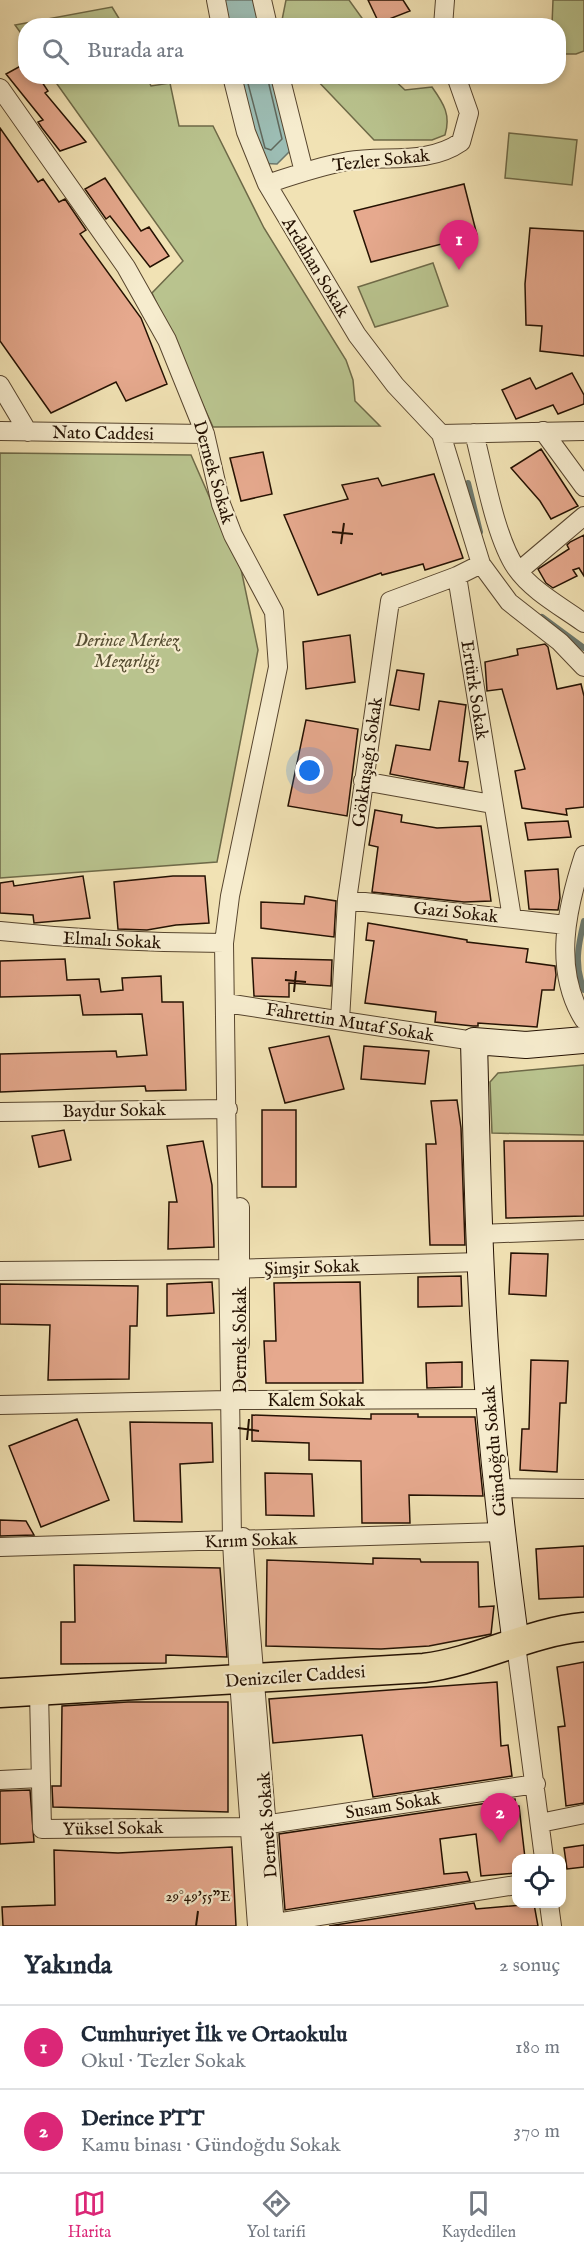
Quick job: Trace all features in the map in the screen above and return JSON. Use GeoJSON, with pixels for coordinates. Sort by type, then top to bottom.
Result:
{"type":"FeatureCollection","features":[{"type":"Feature","properties":{"kind":"main road","name":"Denizciler Caddesi"},"geometry":{"type":"LineString","coordinates":[[0,1694],[424,1668],[456,1664],[584,1627]]}},
{"type":"Feature","properties":{"kind":"street"},"geometry":{"type":"LineString","coordinates":[[216,0],[219,18]]}},
{"type":"Feature","properties":{"kind":"street"},"geometry":{"type":"LineString","coordinates":[[262,0],[266,18]]}},
{"type":"Feature","properties":{"kind":"street"},"geometry":{"type":"LineString","coordinates":[[444,18],[445,0]]}},
{"type":"Feature","properties":{"kind":"street","name":"Ardahan Sokak"},"geometry":{"type":"LineString","coordinates":[[234,84],[246,132],[267,184],[357,335],[395,385],[441,434]]}},
{"type":"Feature","properties":{"kind":"street"},"geometry":{"type":"LineString","coordinates":[[282,84],[304,171]]}},
{"type":"Feature","properties":{"kind":"street","name":"Tezler Sokak"},"geometry":{"type":"LineString","coordinates":[[267,184],[304,171],[351,161],[431,156],[450,150],[461,142],[469,113],[459,84]]}},
{"type":"Feature","properties":{"kind":"street","name":"Dernek Sokak"},"geometry":{"type":"LineString","coordinates":[[0,88],[147,301],[190,391],[205,434],[221,504],[232,535],[274,612],[279,648],[275,686],[230,896],[224,943],[232,1004],[237,1540],[267,1925]]}},
{"type":"Feature","properties":{"kind":"street"},"geometry":{"type":"LineString","coordinates":[[0,385],[28,432]]}},
{"type":"Feature","properties":{"kind":"street","name":"Nato Caddesi"},"geometry":{"type":"LineString","coordinates":[[0,431],[205,434]]}},
{"type":"Feature","properties":{"kind":"street"},"geometry":{"type":"LineString","coordinates":[[543,431],[584,487]]}},
{"type":"Feature","properties":{"kind":"street"},"geometry":{"type":"LineString","coordinates":[[584,431],[441,434],[481,564],[509,602],[561,642],[584,667]]}},
{"type":"Feature","properties":{"kind":"street"},"geometry":{"type":"LineString","coordinates":[[474,433],[507,548],[519,571],[584,623]]}},
{"type":"Feature","properties":{"kind":"street"},"geometry":{"type":"LineString","coordinates":[[519,571],[584,516]]}},
{"type":"Feature","properties":{"kind":"street","name":"Gökkuşağı Sokak"},"geometry":{"type":"LineString","coordinates":[[340,1020],[347,900],[390,602],[457,576],[481,564]]}},
{"type":"Feature","properties":{"kind":"street","name":"Ertürk Sokak"},"geometry":{"type":"LineString","coordinates":[[457,576],[512,918]]}},
{"type":"Feature","properties":{"kind":"street"},"geometry":{"type":"LineString","coordinates":[[363,781],[492,804]]}},
{"type":"Feature","properties":{"kind":"street"},"geometry":{"type":"LineString","coordinates":[[584,855],[572,892],[566,925],[565,956],[574,999],[584,1020]]}},
{"type":"Feature","properties":{"kind":"street","name":"Dernek Sokak"},"geometry":{"type":"LineString","coordinates":[[230,896],[236,936],[228,1109],[234,1269]]}},
{"type":"Feature","properties":{"kind":"street","name":"Gazi Sokak"},"geometry":{"type":"LineString","coordinates":[[347,900],[566,925]]}},
{"type":"Feature","properties":{"kind":"street","name":"Elmalı Sokak"},"geometry":{"type":"LineString","coordinates":[[0,931],[120,941],[224,943]]}},
{"type":"Feature","properties":{"kind":"street","name":"Fahrettin Mutaf Sokak"},"geometry":{"type":"LineString","coordinates":[[232,1004],[474,1041]]}},
{"type":"Feature","properties":{"kind":"street"},"geometry":{"type":"LineString","coordinates":[[474,1041],[526,1045],[584,1040]]}},
{"type":"Feature","properties":{"kind":"street","name":"Gündoğdu Sokak"},"geometry":{"type":"LineString","coordinates":[[474,1041],[479,1234],[489,1400],[501,1532],[544,1854]]}},
{"type":"Feature","properties":{"kind":"street","name":"Baydur Sokak"},"geometry":{"type":"LineString","coordinates":[[0,1112],[228,1109]]}},
{"type":"Feature","properties":{"kind":"street"},"geometry":{"type":"LineString","coordinates":[[479,1234],[584,1230]]}},
{"type":"Feature","properties":{"kind":"street","name":"Şimşir Sokak"},"geometry":{"type":"LineString","coordinates":[[0,1271],[234,1269],[481,1262]]}},
{"type":"Feature","properties":{"kind":"street","name":"Kalem Sokak"},"geometry":{"type":"LineString","coordinates":[[0,1405],[234,1400],[489,1400]]}},
{"type":"Feature","properties":{"kind":"street"},"geometry":{"type":"LineString","coordinates":[[497,1488],[584,1489]]}},
{"type":"Feature","properties":{"kind":"street","name":"Kırım Sokak"},"geometry":{"type":"LineString","coordinates":[[0,1547],[501,1532]]}},
{"type":"Feature","properties":{"kind":"street","name":"Yüksel Sokak"},"geometry":{"type":"LineString","coordinates":[[39,1692],[42,1829],[258,1826]]}},
{"type":"Feature","properties":{"kind":"street"},"geometry":{"type":"LineString","coordinates":[[0,1780],[40,1778]]}},
{"type":"Feature","properties":{"kind":"street","name":"Susam Sokak"},"geometry":{"type":"LineString","coordinates":[[258,1826],[536,1784]]}},
{"type":"Feature","properties":{"kind":"street"},"geometry":{"type":"LineString","coordinates":[[540,1823],[584,1814]]}},
{"type":"Feature","properties":{"kind":"street"},"geometry":{"type":"LineString","coordinates":[[267,1925],[512,1886]]}},
{"type":"Feature","properties":{"kind":"street"},"geometry":{"type":"LineString","coordinates":[[550,1908],[552,1926]]}},
{"type":"Feature","properties":{"kind":"green space"},"geometry":{"type":"Polygon","coordinates":[[[286,0],[349,0],[362,18],[282,18],[286,0]]]}},
{"type":"Feature","properties":{"kind":"green space"},"geometry":{"type":"Polygon","coordinates":[[[553,0],[584,0],[584,51],[566,54],[566,18],[552,18],[553,0]]]}},
{"type":"Feature","properties":{"kind":"green space"},"geometry":{"type":"Polygon","coordinates":[[[112,7],[119,18],[53,18],[112,7]]]}},
{"type":"Feature","properties":{"kind":"green space"},"geometry":{"type":"Polygon","coordinates":[[[57,84],[150,84],[151,86],[170,84],[179,126],[213,126],[264,228],[346,360],[353,380],[355,401],[380,426],[213,427],[152,293],[183,261],[57,84]]]}},
{"type":"Feature","properties":{"kind":"green space"},"geometry":{"type":"Polygon","coordinates":[[[321,84],[399,84],[405,90],[432,87],[447,116],[445,135],[432,140],[374,140],[321,84]]]}},
{"type":"Feature","properties":{"kind":"green space"},"geometry":{"type":"Polygon","coordinates":[[[509,133],[577,140],[572,185],[505,178],[509,133]]]}},
{"type":"Feature","properties":{"kind":"green space"},"geometry":{"type":"Polygon","coordinates":[[[433,263],[448,306],[375,327],[358,287],[433,263]]]}},
{"type":"Feature","properties":{"kind":"green space","name":"Derince Merkez Mezarlığı"},"geometry":{"type":"Polygon","coordinates":[[[0,453],[191,455],[241,569],[258,650],[217,862],[0,878],[0,453]]]}},
{"type":"Feature","properties":{"kind":"green space"},"geometry":{"type":"Polygon","coordinates":[[[584,1065],[584,1135],[492,1133],[490,1082],[498,1073],[584,1065]]]}},
{"type":"Feature","properties":{"kind":"water"},"geometry":{"type":"Polygon","coordinates":[[[216,0],[262,0],[266,18],[220,18],[216,0]]]}},
{"type":"Feature","properties":{"kind":"water"},"geometry":{"type":"Polygon","coordinates":[[[234,84],[282,84],[297,144],[277,164],[256,163],[234,84]]]}},
{"type":"Feature","properties":{"kind":"building"},"geometry":{"type":"Polygon","coordinates":[[[368,0],[403,0],[410,11],[392,18],[377,18],[368,0]]]}},
{"type":"Feature","properties":{"kind":"building"},"geometry":{"type":"Polygon","coordinates":[[[18,67],[18,84],[43,84],[48,91],[45,93],[86,142],[60,151],[38,122],[43,120],[6,74],[18,67]]]}},
{"type":"Feature","properties":{"kind":"building"},"geometry":{"type":"Polygon","coordinates":[[[0,128],[38,182],[43,179],[59,202],[65,199],[86,230],[80,234],[141,318],[167,384],[126,401],[116,382],[51,413],[0,341],[0,128]]]}},
{"type":"Feature","properties":{"kind":"building"},"geometry":{"type":"Polygon","coordinates":[[[105,178],[141,231],[149,227],[169,256],[150,267],[110,216],[106,219],[85,189],[105,178]]]}},
{"type":"Feature","properties":{"kind":"building"},"geometry":{"type":"Polygon","coordinates":[[[464,184],[477,235],[371,262],[354,211],[464,184]]]}},
{"type":"Feature","properties":{"kind":"building"},"geometry":{"type":"Polygon","coordinates":[[[530,228],[584,231],[584,356],[540,351],[542,326],[526,325],[525,284],[530,228]]]}},
{"type":"Feature","properties":{"kind":"building"},"geometry":{"type":"Polygon","coordinates":[[[572,373],[584,395],[584,404],[558,414],[553,405],[516,419],[502,390],[530,378],[536,389],[572,373]]]}},
{"type":"Feature","properties":{"kind":"building"},"geometry":{"type":"Polygon","coordinates":[[[541,449],[578,506],[551,519],[540,501],[511,468],[541,449]]]}},
{"type":"Feature","properties":{"kind":"building"},"geometry":{"type":"Polygon","coordinates":[[[263,452],[272,494],[241,501],[230,458],[263,452]]]}},
{"type":"Feature","properties":{"kind":"building"},"geometry":{"type":"Polygon","coordinates":[[[434,474],[463,558],[425,570],[423,564],[382,575],[381,573],[318,595],[284,515],[348,499],[342,485],[378,478],[382,486],[434,474]]]}},
{"type":"Feature","properties":{"kind":"building"},"geometry":{"type":"Polygon","coordinates":[[[584,535],[584,576],[579,568],[573,570],[577,576],[553,588],[546,583],[538,569],[569,549],[567,545],[570,542],[584,535]]]}},
{"type":"Feature","properties":{"kind":"building"},"geometry":{"type":"Polygon","coordinates":[[[350,635],[355,682],[306,689],[303,642],[350,635]]]}},
{"type":"Feature","properties":{"kind":"building"},"geometry":{"type":"Polygon","coordinates":[[[545,644],[548,647],[557,689],[581,684],[584,696],[584,807],[566,809],[567,815],[522,808],[515,771],[525,769],[502,689],[487,691],[485,662],[518,655],[517,649],[545,644]]]}},
{"type":"Feature","properties":{"kind":"building"},"geometry":{"type":"Polygon","coordinates":[[[397,670],[424,674],[419,710],[390,705],[397,670]]]}},
{"type":"Feature","properties":{"kind":"building"},"geometry":{"type":"Polygon","coordinates":[[[439,701],[466,705],[459,761],[468,762],[464,788],[390,774],[396,745],[430,750],[439,701]]]}},
{"type":"Feature","properties":{"kind":"building"},"geometry":{"type":"Polygon","coordinates":[[[306,720],[358,729],[347,816],[288,806],[306,720]]]}},
{"type":"Feature","properties":{"kind":"building"},"geometry":{"type":"Polygon","coordinates":[[[375,810],[402,815],[401,822],[437,828],[481,826],[491,901],[464,902],[372,892],[378,847],[369,845],[375,810]]]}},
{"type":"Feature","properties":{"kind":"building"},"geometry":{"type":"Polygon","coordinates":[[[568,821],[571,837],[528,840],[525,823],[568,821]]]}},
{"type":"Feature","properties":{"kind":"building"},"geometry":{"type":"Polygon","coordinates":[[[558,869],[560,898],[558,910],[529,909],[525,871],[558,869]]]}},
{"type":"Feature","properties":{"kind":"building"},"geometry":{"type":"Polygon","coordinates":[[[83,876],[90,918],[34,923],[33,915],[0,913],[0,883],[13,881],[14,886],[83,876]]]}},
{"type":"Feature","properties":{"kind":"building"},"geometry":{"type":"Polygon","coordinates":[[[173,876],[205,876],[209,923],[147,930],[118,929],[114,882],[173,876]]]}},
{"type":"Feature","properties":{"kind":"building"},"geometry":{"type":"Polygon","coordinates":[[[305,896],[336,901],[334,937],[261,928],[261,902],[304,904],[305,896]]]}},
{"type":"Feature","properties":{"kind":"building"},"geometry":{"type":"Polygon","coordinates":[[[368,923],[467,940],[467,942],[528,949],[526,962],[555,966],[554,990],[542,990],[537,1027],[478,1023],[478,1026],[473,1026],[435,1022],[436,1012],[365,1003],[374,941],[366,940],[368,923]]]}},
{"type":"Feature","properties":{"kind":"building"},"geometry":{"type":"Polygon","coordinates":[[[252,958],[332,960],[331,986],[289,983],[289,997],[254,996],[252,958]]]}},
{"type":"Feature","properties":{"kind":"building"},"geometry":{"type":"Polygon","coordinates":[[[65,959],[67,980],[99,979],[101,992],[123,990],[122,978],[161,976],[162,1002],[183,1002],[186,1090],[146,1091],[145,1086],[0,1092],[0,1054],[116,1051],[117,1057],[147,1055],[142,1014],[83,1015],[80,995],[0,997],[0,961],[65,959]]]}},
{"type":"Feature","properties":{"kind":"building"},"geometry":{"type":"Polygon","coordinates":[[[329,1036],[344,1089],[285,1103],[269,1048],[329,1036]]]}},
{"type":"Feature","properties":{"kind":"building"},"geometry":{"type":"Polygon","coordinates":[[[364,1046],[429,1051],[425,1084],[361,1079],[364,1046]]]}},
{"type":"Feature","properties":{"kind":"building"},"geometry":{"type":"Polygon","coordinates":[[[457,1100],[461,1128],[465,1245],[430,1245],[426,1144],[436,1144],[431,1101],[457,1100]]]}},
{"type":"Feature","properties":{"kind":"building"},"geometry":{"type":"Polygon","coordinates":[[[262,1110],[296,1110],[296,1187],[262,1187],[262,1110]]]}},
{"type":"Feature","properties":{"kind":"building"},"geometry":{"type":"Polygon","coordinates":[[[64,1130],[71,1160],[39,1167],[32,1136],[64,1130]]]}},
{"type":"Feature","properties":{"kind":"building"},"geometry":{"type":"Polygon","coordinates":[[[203,1141],[212,1185],[214,1247],[168,1249],[169,1202],[177,1202],[167,1146],[203,1141]]]}},
{"type":"Feature","properties":{"kind":"building"},"geometry":{"type":"Polygon","coordinates":[[[504,1141],[584,1141],[584,1216],[506,1218],[504,1141]]]}},
{"type":"Feature","properties":{"kind":"building"},"geometry":{"type":"Polygon","coordinates":[[[511,1253],[548,1254],[546,1296],[509,1294],[511,1253]]]}},
{"type":"Feature","properties":{"kind":"building"},"geometry":{"type":"Polygon","coordinates":[[[461,1276],[462,1306],[418,1307],[418,1277],[461,1276]]]}},
{"type":"Feature","properties":{"kind":"building"},"geometry":{"type":"Polygon","coordinates":[[[212,1282],[214,1313],[167,1316],[167,1284],[212,1282]]]}},
{"type":"Feature","properties":{"kind":"building"},"geometry":{"type":"Polygon","coordinates":[[[360,1282],[363,1383],[266,1383],[264,1341],[276,1341],[274,1283],[360,1282]]]}},
{"type":"Feature","properties":{"kind":"building"},"geometry":{"type":"Polygon","coordinates":[[[0,1284],[138,1286],[137,1326],[130,1326],[129,1379],[48,1380],[50,1325],[0,1324],[0,1284]]]}},
{"type":"Feature","properties":{"kind":"building"},"geometry":{"type":"Polygon","coordinates":[[[531,1360],[568,1361],[566,1403],[560,1403],[557,1472],[520,1470],[522,1429],[529,1429],[531,1360]]]}},
{"type":"Feature","properties":{"kind":"building"},"geometry":{"type":"Polygon","coordinates":[[[462,1362],[462,1387],[427,1388],[426,1363],[462,1362]]]}},
{"type":"Feature","properties":{"kind":"building"},"geometry":{"type":"Polygon","coordinates":[[[371,1414],[475,1417],[483,1496],[409,1495],[410,1523],[362,1523],[361,1461],[309,1460],[309,1443],[252,1441],[252,1415],[371,1419],[371,1414]]]}},
{"type":"Feature","properties":{"kind":"building"},"geometry":{"type":"Polygon","coordinates":[[[77,1419],[109,1500],[41,1527],[9,1446],[77,1419]]]}},
{"type":"Feature","properties":{"kind":"building"},"geometry":{"type":"Polygon","coordinates":[[[130,1422],[212,1423],[213,1462],[180,1464],[182,1522],[134,1521],[130,1422]]]}},
{"type":"Feature","properties":{"kind":"building"},"geometry":{"type":"Polygon","coordinates":[[[265,1473],[312,1474],[314,1516],[266,1515],[265,1473]]]}},
{"type":"Feature","properties":{"kind":"building"},"geometry":{"type":"Polygon","coordinates":[[[0,1520],[26,1521],[34,1535],[0,1536],[0,1520]]]}},
{"type":"Feature","properties":{"kind":"building"},"geometry":{"type":"Polygon","coordinates":[[[584,1546],[584,1597],[539,1599],[536,1549],[584,1546]]]}},
{"type":"Feature","properties":{"kind":"building"},"geometry":{"type":"Polygon","coordinates":[[[373,1558],[420,1559],[421,1562],[478,1562],[479,1607],[494,1606],[491,1634],[429,1646],[381,1649],[266,1646],[267,1560],[373,1564],[373,1558]]]}},
{"type":"Feature","properties":{"kind":"building"},"geometry":{"type":"Polygon","coordinates":[[[74,1565],[220,1568],[227,1657],[166,1655],[166,1663],[61,1664],[61,1622],[75,1622],[74,1565]]]}},
{"type":"Feature","properties":{"kind":"building"},"geometry":{"type":"Polygon","coordinates":[[[584,1662],[584,1803],[566,1806],[558,1727],[565,1726],[557,1667],[584,1662]]]}},
{"type":"Feature","properties":{"kind":"building"},"geometry":{"type":"Polygon","coordinates":[[[497,1682],[501,1746],[508,1745],[512,1776],[373,1797],[362,1735],[273,1743],[269,1699],[497,1682]]]}},
{"type":"Feature","properties":{"kind":"building"},"geometry":{"type":"Polygon","coordinates":[[[128,1702],[228,1702],[228,1812],[53,1807],[52,1786],[61,1786],[62,1706],[128,1702]]]}},
{"type":"Feature","properties":{"kind":"building"},"geometry":{"type":"Polygon","coordinates":[[[30,1790],[34,1842],[0,1844],[0,1791],[30,1790]]]}},
{"type":"Feature","properties":{"kind":"building"},"geometry":{"type":"Polygon","coordinates":[[[515,1799],[516,1806],[519,1806],[525,1854],[512,1854],[512,1873],[481,1876],[476,1834],[440,1839],[444,1874],[467,1872],[470,1881],[285,1910],[279,1834],[515,1799]]]}},
{"type":"Feature","properties":{"kind":"building"},"geometry":{"type":"Polygon","coordinates":[[[584,1845],[584,1867],[567,1869],[564,1848],[584,1845]]]}},
{"type":"Feature","properties":{"kind":"building"},"geometry":{"type":"Polygon","coordinates":[[[232,1847],[236,1926],[3,1926],[2,1907],[55,1905],[54,1850],[118,1853],[232,1847]]]}},
{"type":"Feature","properties":{"kind":"building"},"geometry":{"type":"Polygon","coordinates":[[[474,1903],[476,1909],[512,1906],[512,1908],[535,1908],[538,1926],[329,1926],[474,1903]]]}},
{"type":"Feature","properties":{"kind":"waterway"},"geometry":{"type":"LineString","coordinates":[[468,483],[480,532]]}},
{"type":"Feature","properties":{"kind":"waterway"},"geometry":{"type":"LineString","coordinates":[[542,617],[584,648]]}},
{"type":"Feature","properties":{"kind":"waterway"},"geometry":{"type":"LineString","coordinates":[[584,921],[578,956],[584,990]]}},
{"type":"Feature","properties":{"kind":"place","name":"Cumhuriyet İlk ve Ortaokulu"},"geometry":{"type":"Point","coordinates":[459,270]}},
{"type":"Feature","properties":{"kind":"place","name":"Derince PTT"},"geometry":{"type":"Point","coordinates":[500,1843]}}]}
